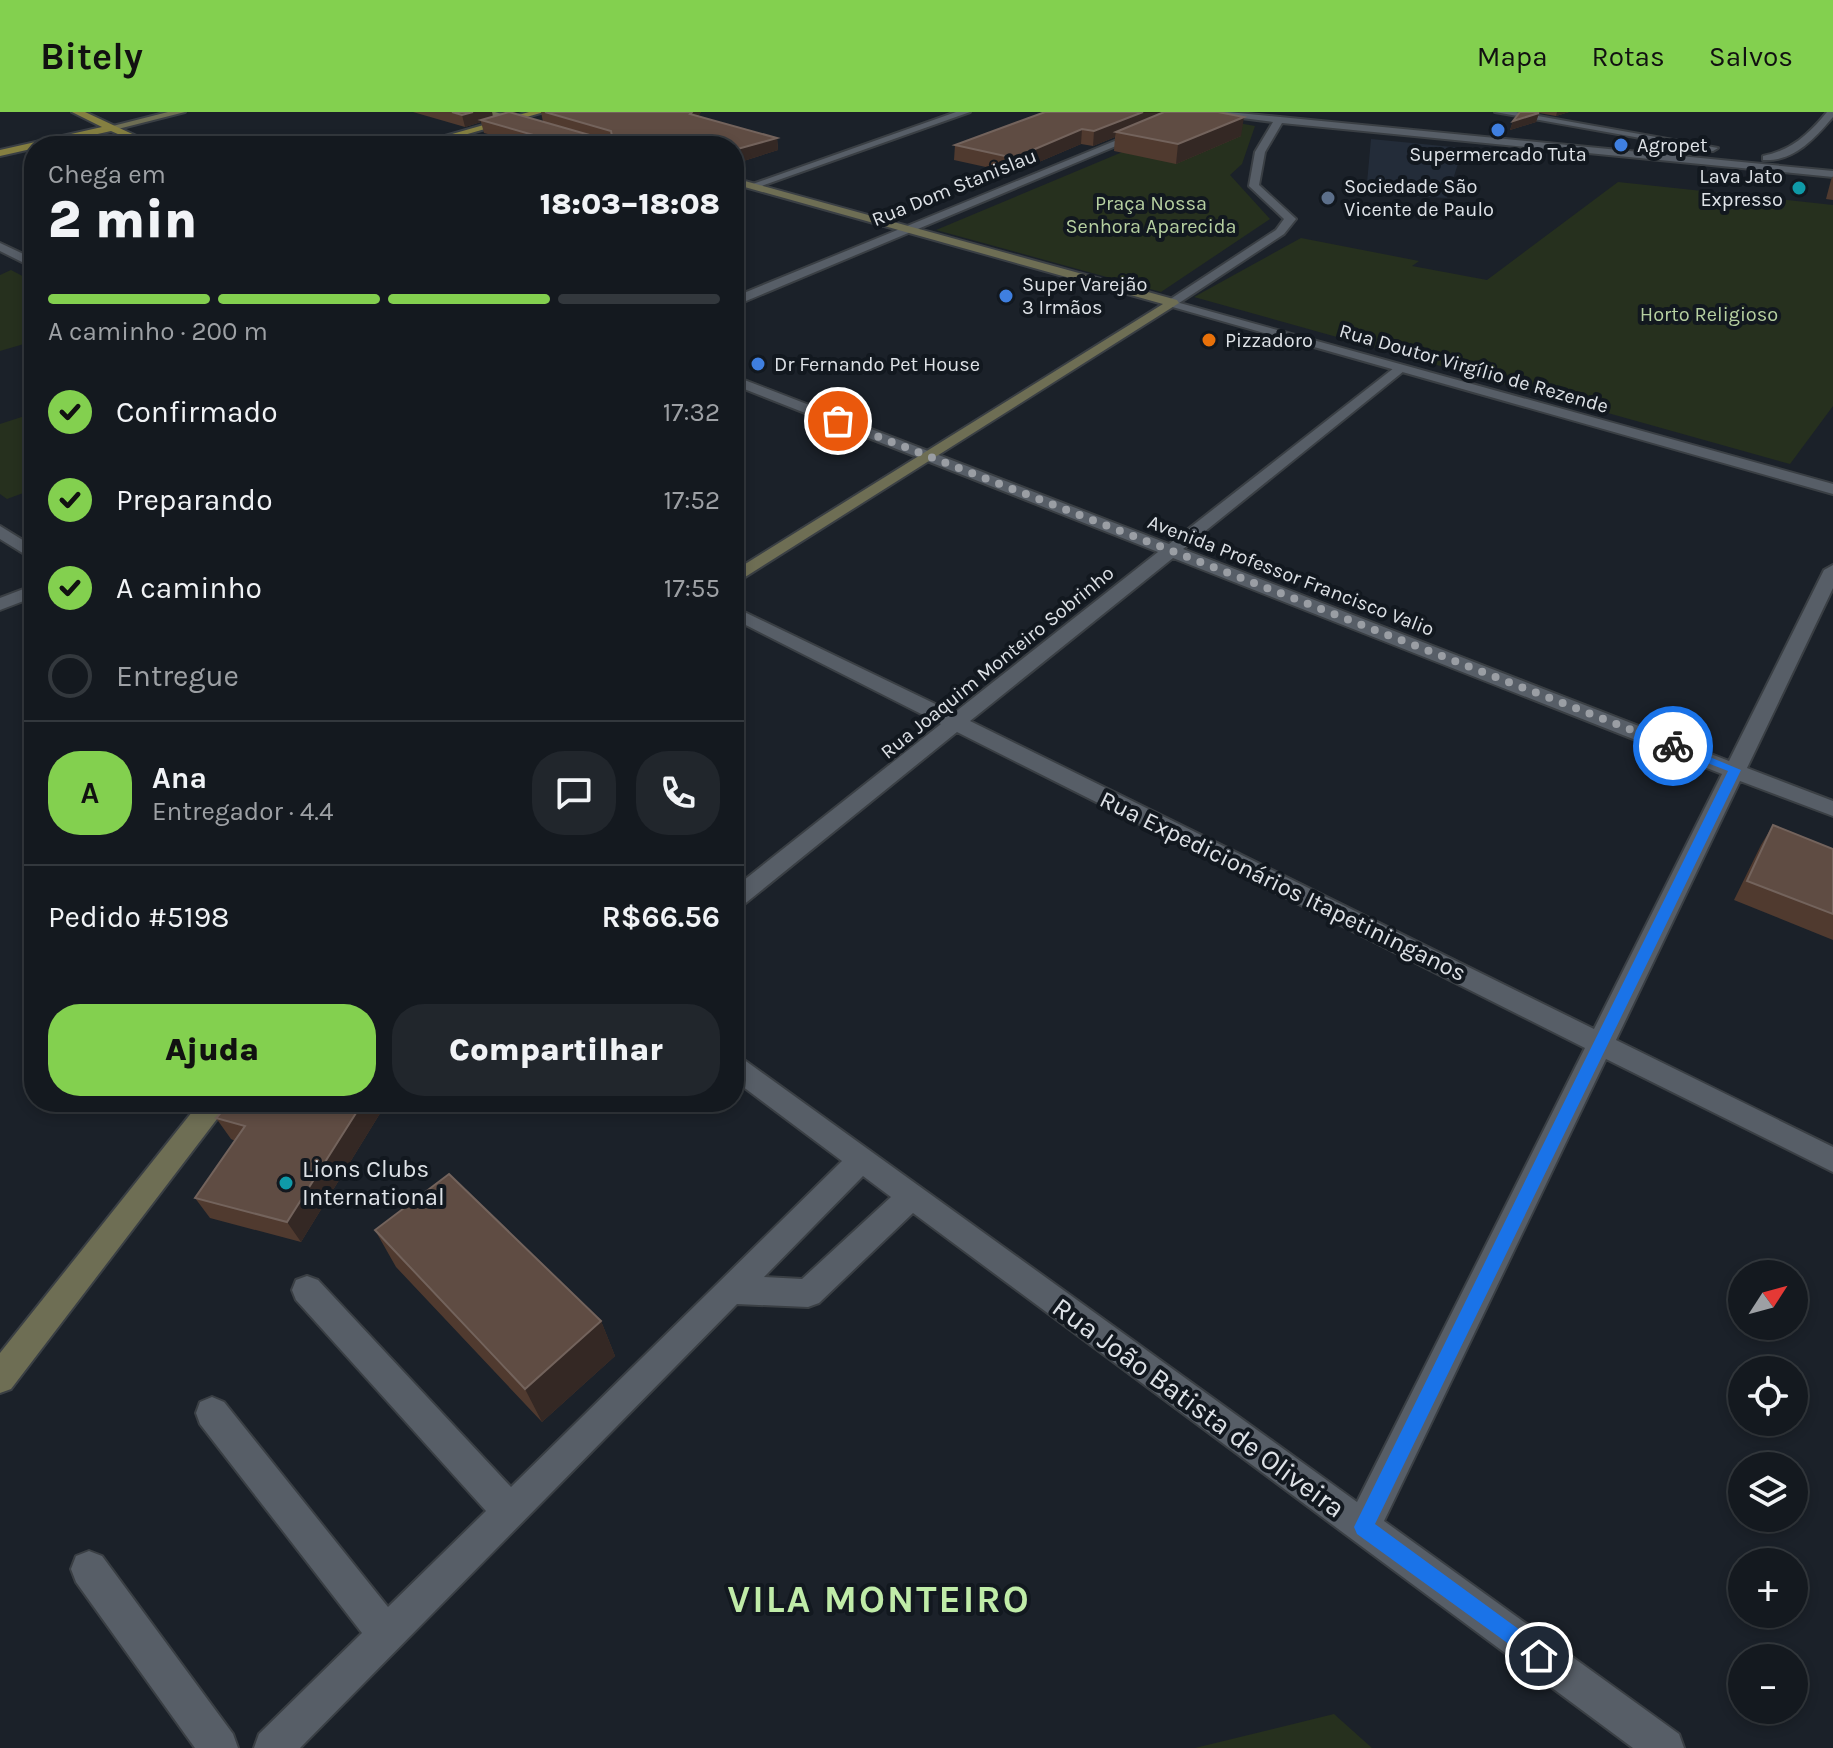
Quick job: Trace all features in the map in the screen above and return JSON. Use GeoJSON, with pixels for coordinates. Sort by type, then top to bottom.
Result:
{"type":"FeatureCollection","features":[{"type":"Feature","properties":{"kind":"main road"},"geometry":{"type":"LineString","coordinates":[[65,112],[96,122]]}},
{"type":"Feature","properties":{"kind":"main road"},"geometry":{"type":"LineString","coordinates":[[77,112],[129,136]]}},
{"type":"Feature","properties":{"kind":"main road"},"geometry":{"type":"LineString","coordinates":[[75,136],[180,112]]}},
{"type":"Feature","properties":{"kind":"main road"},"geometry":{"type":"LineString","coordinates":[[485,112],[546,129]]}},
{"type":"Feature","properties":{"kind":"main road"},"geometry":{"type":"LineString","coordinates":[[457,136],[539,112]]}},
{"type":"Feature","properties":{"kind":"main road"},"geometry":{"type":"LineString","coordinates":[[467,136],[551,115]]}},
{"type":"Feature","properties":{"kind":"main road"},"geometry":{"type":"LineString","coordinates":[[0,153],[24,148]]}},
{"type":"Feature","properties":{"kind":"main road","name":"Rua Doutor Virgílio de Rezende"},"geometry":{"type":"LineString","coordinates":[[744,184],[1173,303]]}},
{"type":"Feature","properties":{"kind":"main road"},"geometry":{"type":"LineString","coordinates":[[744,573],[1173,303]]}},
{"type":"Feature","properties":{"kind":"main road"},"geometry":{"type":"LineString","coordinates":[[0,1378],[208,1112]]}},
{"type":"Feature","properties":{"kind":"street"},"geometry":{"type":"LineString","coordinates":[[752,186],[965,112]]}},
{"type":"Feature","properties":{"kind":"street"},"geometry":{"type":"LineString","coordinates":[[1200,112],[1769,163],[1833,173]]}},
{"type":"Feature","properties":{"kind":"street"},"geometry":{"type":"LineString","coordinates":[[1500,112],[1724,150]]}},
{"type":"Feature","properties":{"kind":"street"},"geometry":{"type":"LineString","coordinates":[[1738,153],[1769,163],[1810,138],[1832,112]]}},
{"type":"Feature","properties":{"kind":"street"},"geometry":{"type":"LineString","coordinates":[[1173,303],[1280,232],[1290,219],[1254,186],[1260,152],[1279,120]]}},
{"type":"Feature","properties":{"kind":"street","name":"Rua Dom Stanislau"},"geometry":{"type":"LineString","coordinates":[[744,298],[1152,129]]}},
{"type":"Feature","properties":{"kind":"street"},"geometry":{"type":"LineString","coordinates":[[0,246],[24,257]]}},
{"type":"Feature","properties":{"kind":"street","name":"Rua Doutor Virgílio de Rezende"},"geometry":{"type":"LineString","coordinates":[[1173,303],[1833,489]]}},
{"type":"Feature","properties":{"kind":"street","name":"Rua Joaquim Monteiro Sobrinho"},"geometry":{"type":"LineString","coordinates":[[744,892],[1399,368]]}},
{"type":"Feature","properties":{"kind":"street","name":"Avenida Professor Francisco Valio"},"geometry":{"type":"LineString","coordinates":[[744,384],[1833,809]]}},
{"type":"Feature","properties":{"kind":"street"},"geometry":{"type":"LineString","coordinates":[[0,531],[24,548]]}},
{"type":"Feature","properties":{"kind":"street"},"geometry":{"type":"LineString","coordinates":[[1363,1527],[1833,570]]}},
{"type":"Feature","properties":{"kind":"street"},"geometry":{"type":"LineString","coordinates":[[0,605],[24,594]]}},
{"type":"Feature","properties":{"kind":"street","name":"Rua Expedicionários Itapetininganos"},"geometry":{"type":"LineString","coordinates":[[744,617],[1833,1160]]}},
{"type":"Feature","properties":{"kind":"street","name":"Rua João Batista de Oliveira"},"geometry":{"type":"LineString","coordinates":[[744,1073],[1665,1748]]}},
{"type":"Feature","properties":{"kind":"street"},"geometry":{"type":"LineString","coordinates":[[273,1748],[862,1159]]}},
{"type":"Feature","properties":{"kind":"street"},"geometry":{"type":"LineString","coordinates":[[731,1290],[808,1293],[911,1196]]}},
{"type":"Feature","properties":{"kind":"street"},"geometry":{"type":"LineString","coordinates":[[307,1290],[510,1511]]}},
{"type":"Feature","properties":{"kind":"street"},"geometry":{"type":"LineString","coordinates":[[212,1413],[386,1634]]}},
{"type":"Feature","properties":{"kind":"street"},"geometry":{"type":"LineString","coordinates":[[89,1569],[219,1748]]}},
{"type":"Feature","properties":{"kind":"shaded area"},"geometry":{"type":"Polygon","coordinates":[[[1371,139],[1463,148],[1447,198],[1366,194],[1371,139]]]}},
{"type":"Feature","properties":{"kind":"green space","name":"Praça Nossa Senhora Aparecida"},"geometry":{"type":"Polygon","coordinates":[[[1216,119],[1255,126],[1242,164],[1230,175],[1270,219],[1161,292],[936,230],[1199,120],[1216,119]]]}},
{"type":"Feature","properties":{"kind":"green space","name":"Horto Religioso"},"geometry":{"type":"Polygon","coordinates":[[[1618,182],[1833,205],[1833,406],[1790,464],[1194,297],[1301,238],[1419,261],[1412,266],[1487,280],[1618,182]]]}},
{"type":"Feature","properties":{"kind":"green space"},"geometry":{"type":"Polygon","coordinates":[[[11,270],[24,277],[24,344],[0,351],[0,275],[11,270]]]}},
{"type":"Feature","properties":{"kind":"green space"},"geometry":{"type":"Polygon","coordinates":[[[24,416],[24,493],[7,499],[0,494],[0,424],[24,416]]]}},
{"type":"Feature","properties":{"kind":"green space"},"geometry":{"type":"Polygon","coordinates":[[[1334,1714],[1372,1748],[1195,1748],[1334,1714]]]}},
{"type":"Feature","properties":{"kind":"building"},"geometry":{"type":"Polygon","coordinates":[[[509,112],[593,136],[537,136],[481,120],[509,112]]]}},
{"type":"Feature","properties":{"kind":"building"},"geometry":{"type":"Polygon","coordinates":[[[545,112],[692,112],[690,114],[777,138],[744,147],[744,136],[612,136],[611,131],[545,112]]]}},
{"type":"Feature","properties":{"kind":"building"},"geometry":{"type":"Polygon","coordinates":[[[1045,112],[1143,112],[1094,131],[1082,129],[1014,158],[955,145],[1045,112]]]}},
{"type":"Feature","properties":{"kind":"building"},"geometry":{"type":"Polygon","coordinates":[[[1164,112],[1218,112],[1244,117],[1178,144],[1116,132],[1164,112]]]}},
{"type":"Feature","properties":{"kind":"building"},"geometry":{"type":"Polygon","coordinates":[[[1520,112],[1534,112],[1539,113],[1513,121],[1520,112]]]}},
{"type":"Feature","properties":{"kind":"building"},"geometry":{"type":"Polygon","coordinates":[[[1773,825],[1833,849],[1833,914],[1747,881],[1773,825]]]}},
{"type":"Feature","properties":{"kind":"building","name":"Lions Clubs International"},"geometry":{"type":"Polygon","coordinates":[[[222,1112],[357,1112],[287,1222],[195,1198],[245,1126],[216,1118],[222,1112]]]}},
{"type":"Feature","properties":{"kind":"building"},"geometry":{"type":"Polygon","coordinates":[[[449,1174],[601,1321],[525,1389],[375,1230],[449,1174]]]}},
{"type":"Feature","properties":{"kind":"way so far"},"geometry":{"type":"LineString","coordinates":[[838,421],[1673,746]]}},
{"type":"Feature","properties":{"kind":"place","name":"Supermercado Tuta"},"geometry":{"type":"Point","coordinates":[1498,130]}},
{"type":"Feature","properties":{"kind":"place","name":"Agropet"},"geometry":{"type":"Point","coordinates":[1621,145]}},
{"type":"Feature","properties":{"kind":"place","name":"Lava Jato Expresso"},"geometry":{"type":"Point","coordinates":[1799,188]}},
{"type":"Feature","properties":{"kind":"place","name":"Sociedade São Vicente de Paulo"},"geometry":{"type":"Point","coordinates":[1328,198]}},
{"type":"Feature","properties":{"kind":"place","name":"Super Varejão 3 Irmãos"},"geometry":{"type":"Point","coordinates":[1006,296]}},
{"type":"Feature","properties":{"kind":"place","name":"Pizzadoro"},"geometry":{"type":"Point","coordinates":[1209,340]}},
{"type":"Feature","properties":{"kind":"place","name":"Dr Fernando Pet House"},"geometry":{"type":"Point","coordinates":[758,364]}},
{"type":"Feature","properties":{"kind":"place","name":"Lions Clubs International"},"geometry":{"type":"Point","coordinates":[286,1183]}},
{"type":"Feature","properties":{"kind":"district","name":"VILA MONTEIRO"},"geometry":{"type":"Point","coordinates":[879,1599]}},
{"type":"Feature","properties":{"kind":"route"},"geometry":{"type":"LineString","coordinates":[[1539,1656],[1363,1527],[1735,770],[1673,746]]}}]}
